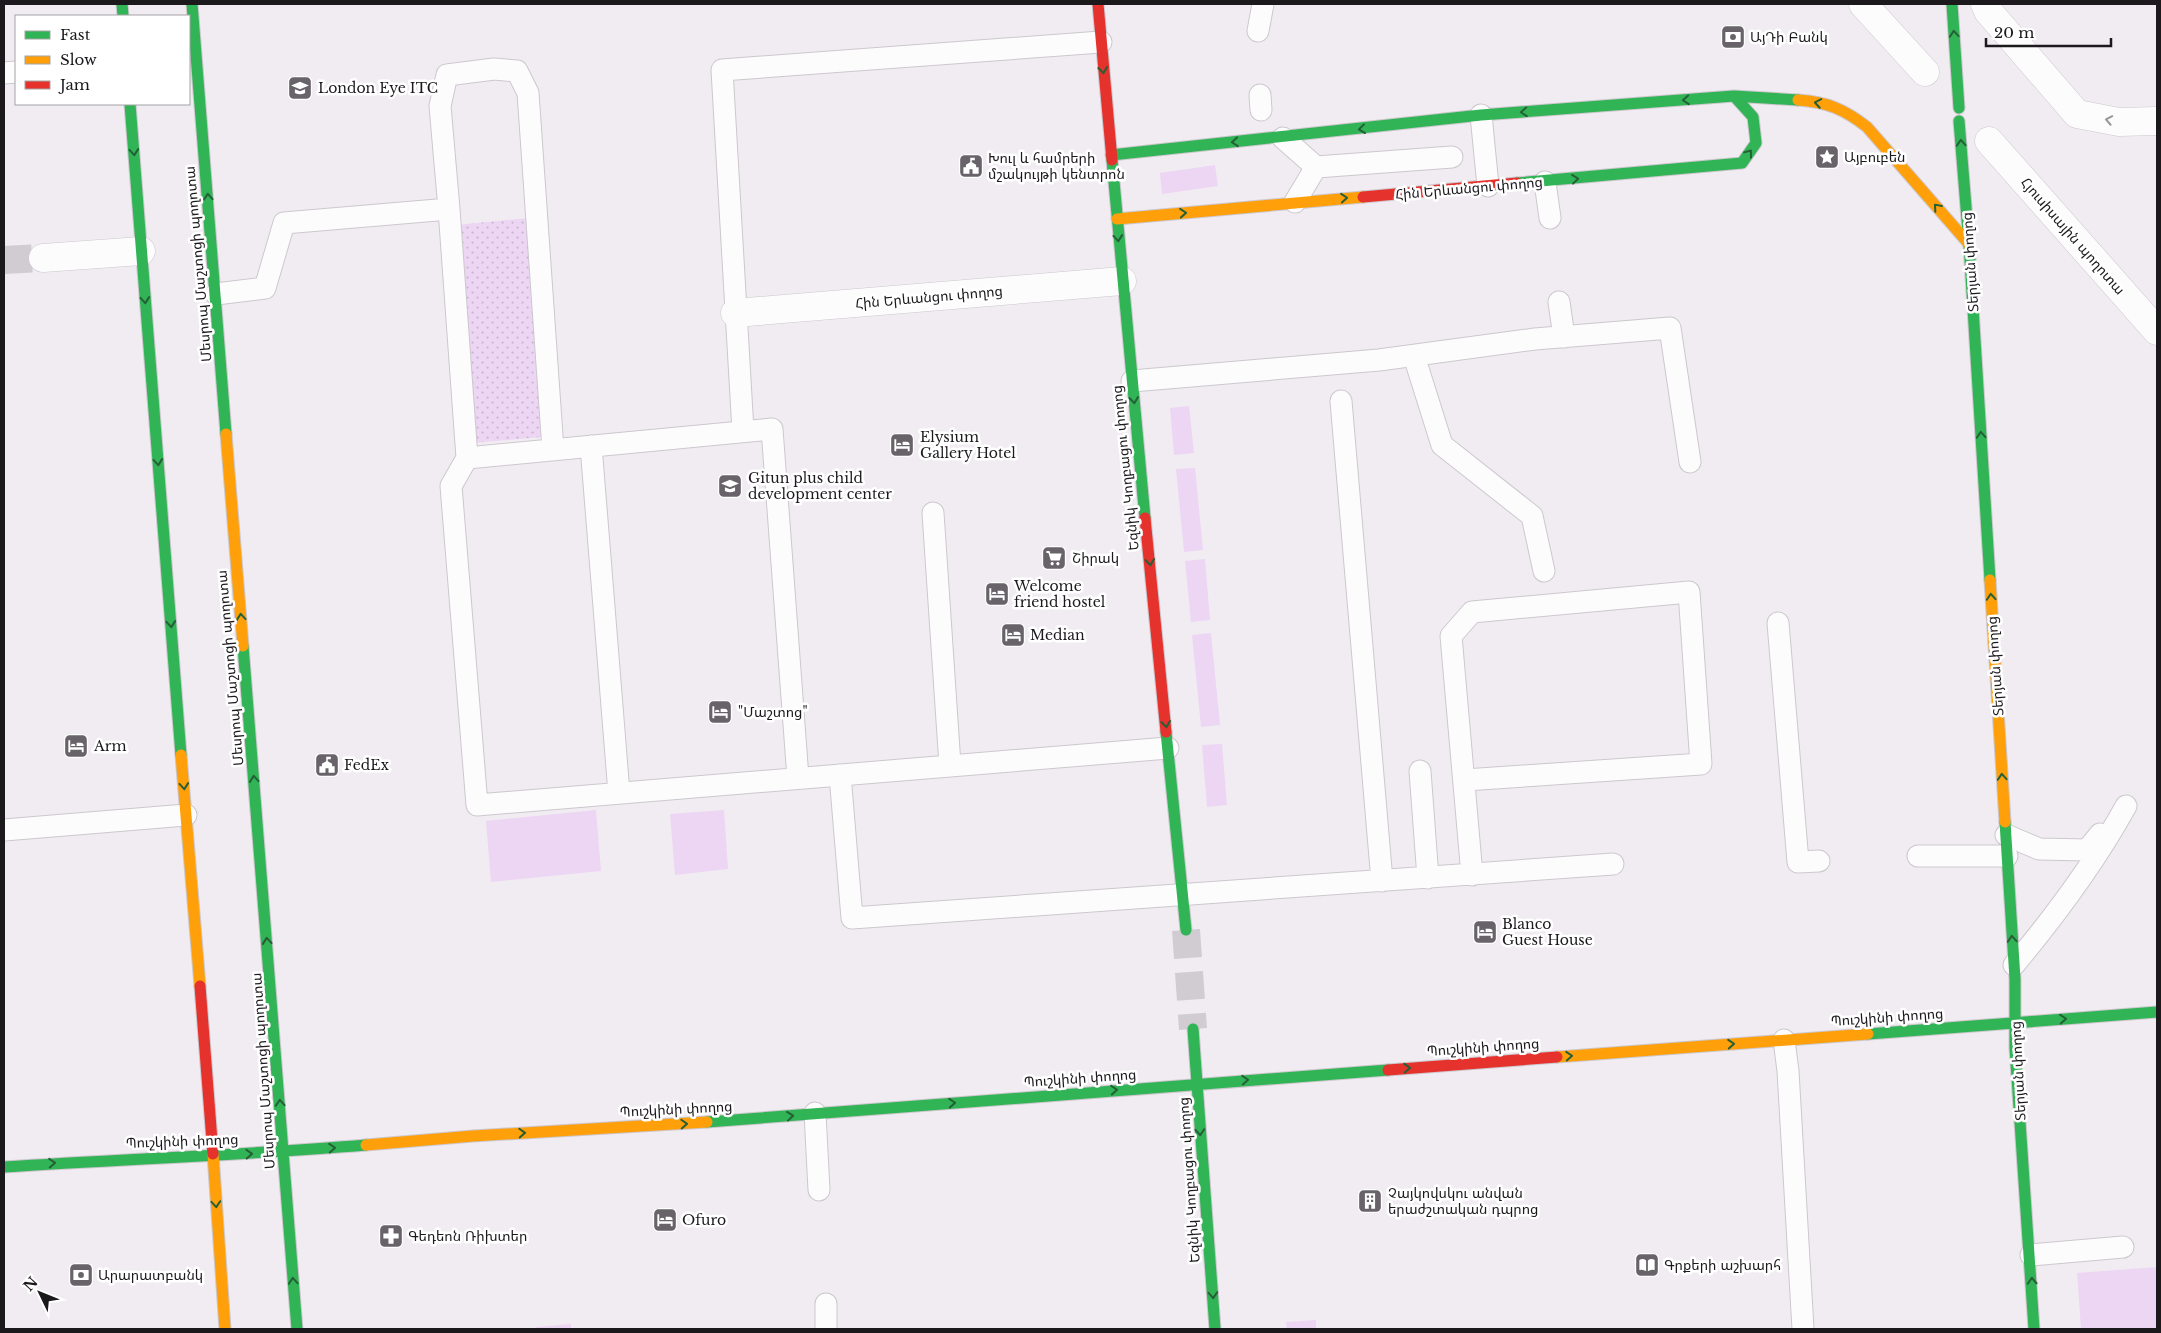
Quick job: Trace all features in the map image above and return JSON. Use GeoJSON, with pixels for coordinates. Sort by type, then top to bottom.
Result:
{"type":"FeatureCollection","features":[{"type":"Feature","properties":{"kind":"main road","name":"Մեսրոպ Մաշտոցի պողոտա"},"geometry":{"type":"LineString","coordinates":[[192,4],[297,1329]]}},
{"type":"Feature","properties":{"kind":"main road","name":"Եզնիկ Կողբացու փողոց"},"geometry":{"type":"LineString","coordinates":[[1098,4],[1122,281],[1186,930]]}},
{"type":"Feature","properties":{"kind":"main road","name":"Տերյան փողոց"},"geometry":{"type":"LineString","coordinates":[[1952,4],[1969,244],[2014,965],[2015,1048],[2031,1255],[2034,1329]]}},
{"type":"Feature","properties":{"kind":"main road"},"geometry":{"type":"LineString","coordinates":[[1111,155],[1283,138],[1481,115],[1734,96],[1821,102],[1849,113],[1867,127],[1969,244]]}},
{"type":"Feature","properties":{"kind":"main road","name":"Հին Երևանցու փողոց"},"geometry":{"type":"LineString","coordinates":[[1117,219],[1742,163],[1756,143],[1754,117],[1734,96]]}},
{"type":"Feature","properties":{"kind":"main road"},"geometry":{"type":"LineString","coordinates":[[130,105],[225,1329]]}},
{"type":"Feature","properties":{"kind":"main road","name":"Պուշկինի փողոց"},"geometry":{"type":"LineString","coordinates":[[4,1167],[142,1158],[284,1152],[473,1136],[742,1120],[2157,1012]]}},
{"type":"Feature","properties":{"kind":"main road","name":"Եզնիկ Կողբացու փողոց"},"geometry":{"type":"LineString","coordinates":[[1193,1029],[1215,1329]]}},
{"type":"Feature","properties":{"kind":"street"},"geometry":{"type":"LineString","coordinates":[[1863,4],[1925,72]]}},
{"type":"Feature","properties":{"kind":"street"},"geometry":{"type":"LineString","coordinates":[[1985,4],[1988,11],[2077,114],[2119,122],[2157,120]]}},
{"type":"Feature","properties":{"kind":"street","name":"Հյուսիսային պողոտա"},"geometry":{"type":"LineString","coordinates":[[1989,141],[2157,331]]}},
{"type":"Feature","properties":{"kind":"street"},"geometry":{"type":"LineString","coordinates":[[43,258],[141,251]]}},
{"type":"Feature","properties":{"kind":"street","name":"Հին Երևանցու փողոց"},"geometry":{"type":"LineString","coordinates":[[735,313],[1122,281]]}},
{"type":"Feature","properties":{"kind":"lane"},"geometry":{"type":"LineString","coordinates":[[1258,31],[1263,4]]}},
{"type":"Feature","properties":{"kind":"lane"},"geometry":{"type":"LineString","coordinates":[[743,432],[722,70],[1101,42]]}},
{"type":"Feature","properties":{"kind":"lane"},"geometry":{"type":"LineString","coordinates":[[552,450],[528,93],[518,70],[494,69],[447,75],[440,106],[450,209],[467,458],[451,486],[477,805],[1168,748]]}},
{"type":"Feature","properties":{"kind":"lane"},"geometry":{"type":"LineString","coordinates":[[1481,115],[1488,186]]}},
{"type":"Feature","properties":{"kind":"lane"},"geometry":{"type":"LineString","coordinates":[[1283,138],[1316,167],[1452,157]]}},
{"type":"Feature","properties":{"kind":"lane"},"geometry":{"type":"LineString","coordinates":[[1295,202],[1316,167]]}},
{"type":"Feature","properties":{"kind":"lane"},"geometry":{"type":"LineString","coordinates":[[1545,182],[1550,218]]}},
{"type":"Feature","properties":{"kind":"lane"},"geometry":{"type":"LineString","coordinates":[[216,294],[265,288],[284,223],[450,209]]}},
{"type":"Feature","properties":{"kind":"lane"},"geometry":{"type":"LineString","coordinates":[[1560,302],[1564,337]]}},
{"type":"Feature","properties":{"kind":"lane"},"geometry":{"type":"LineString","coordinates":[[1132,381],[1414,356],[1535,339],[1670,328],[1690,462]]}},
{"type":"Feature","properties":{"kind":"lane"},"geometry":{"type":"LineString","coordinates":[[1414,356],[1442,445],[1532,516],[1544,571]]}},
{"type":"Feature","properties":{"kind":"lane"},"geometry":{"type":"LineString","coordinates":[[1341,401],[1382,881]]}},
{"type":"Feature","properties":{"kind":"lane"},"geometry":{"type":"LineString","coordinates":[[467,458],[772,429],[798,778]]}},
{"type":"Feature","properties":{"kind":"lane"},"geometry":{"type":"LineString","coordinates":[[591,446],[619,793]]}},
{"type":"Feature","properties":{"kind":"lane"},"geometry":{"type":"LineString","coordinates":[[933,513],[950,765]]}},
{"type":"Feature","properties":{"kind":"lane"},"geometry":{"type":"LineString","coordinates":[[1465,780],[1701,764],[1688,592],[1472,612],[1451,636],[1472,875]]}},
{"type":"Feature","properties":{"kind":"lane"},"geometry":{"type":"LineString","coordinates":[[1778,623],[1798,862],[1819,861]]}},
{"type":"Feature","properties":{"kind":"lane"},"geometry":{"type":"LineString","coordinates":[[1420,771],[1428,878]]}},
{"type":"Feature","properties":{"kind":"lane"},"geometry":{"type":"LineString","coordinates":[[840,774],[852,918],[1183,896],[1612,864]]}},
{"type":"Feature","properties":{"kind":"lane"},"geometry":{"type":"LineString","coordinates":[[1918,856],[2006,846],[2087,850],[2126,806],[2112,830],[2043,930],[2014,965]]}},
{"type":"Feature","properties":{"kind":"lane"},"geometry":{"type":"LineString","coordinates":[[4,830],[186,815]]}},
{"type":"Feature","properties":{"kind":"lane"},"geometry":{"type":"LineString","coordinates":[[1784,1040],[1788,1071],[1803,1329]]}},
{"type":"Feature","properties":{"kind":"lane"},"geometry":{"type":"LineString","coordinates":[[815,1113],[819,1190]]}},
{"type":"Feature","properties":{"kind":"lane"},"geometry":{"type":"LineString","coordinates":[[2031,1255],[2123,1247]]}},
{"type":"Feature","properties":{"kind":"lane"},"geometry":{"type":"LineString","coordinates":[[826,1304],[826,1329]]}},
{"type":"Feature","properties":{"kind":"shaded area"},"geometry":{"type":"Polygon","coordinates":[[[1215,165],[1218,186],[1162,194],[1160,173],[1215,165]]]}},
{"type":"Feature","properties":{"kind":"shaded area"},"geometry":{"type":"Polygon","coordinates":[[[529,218],[542,437],[472,443],[456,225],[529,218]]]}},
{"type":"Feature","properties":{"kind":"shaded area"},"geometry":{"type":"Polygon","coordinates":[[[1189,406],[1194,453],[1174,455],[1170,408],[1189,406]]]}},
{"type":"Feature","properties":{"kind":"shaded area"},"geometry":{"type":"Polygon","coordinates":[[[1195,468],[1203,550],[1184,552],[1176,469],[1195,468]]]}},
{"type":"Feature","properties":{"kind":"shaded area"},"geometry":{"type":"Polygon","coordinates":[[[1205,559],[1210,620],[1191,622],[1185,561],[1205,559]]]}},
{"type":"Feature","properties":{"kind":"shaded area"},"geometry":{"type":"Polygon","coordinates":[[[1211,633],[1220,725],[1201,727],[1192,635],[1211,633]]]}},
{"type":"Feature","properties":{"kind":"shaded area"},"geometry":{"type":"Polygon","coordinates":[[[1222,744],[1227,805],[1207,807],[1202,745],[1222,744]]]}},
{"type":"Feature","properties":{"kind":"shaded area"},"geometry":{"type":"Polygon","coordinates":[[[596,810],[601,871],[491,882],[486,821],[596,810]]]}},
{"type":"Feature","properties":{"kind":"shaded area"},"geometry":{"type":"Polygon","coordinates":[[[724,810],[728,869],[675,875],[670,814],[724,810]]]}},
{"type":"Feature","properties":{"kind":"shaded area"},"geometry":{"type":"Polygon","coordinates":[[[2157,1267],[2157,1329],[2081,1329],[2077,1273],[2157,1267]]]}},
{"type":"Feature","properties":{"kind":"shaded area"},"geometry":{"type":"Polygon","coordinates":[[[1316,1320],[1316,1329],[1287,1329],[1286,1322],[1316,1320]]]}},
{"type":"Feature","properties":{"kind":"shaded area"},"geometry":{"type":"Polygon","coordinates":[[[571,1324],[571,1329],[536,1329],[536,1327],[571,1324]]]}},
{"type":"Feature","properties":{"kind":"tunnel"},"geometry":{"type":"LineString","coordinates":[[4,260],[43,258]]}},
{"type":"Feature","properties":{"kind":"tunnel"},"geometry":{"type":"LineString","coordinates":[[1186,930],[1193,1029]]}},
{"type":"Feature","properties":{"kind":"traffic: fast"},"geometry":{"type":"LineString","coordinates":[[122,4],[123,15]]}},
{"type":"Feature","properties":{"kind":"traffic: fast"},"geometry":{"type":"LineString","coordinates":[[192,4],[226,434]]}},
{"type":"Feature","properties":{"kind":"traffic: fast"},"geometry":{"type":"LineString","coordinates":[[1952,4],[1959,108]]}},
{"type":"Feature","properties":{"kind":"traffic: fast"},"geometry":{"type":"LineString","coordinates":[[1111,155],[1481,115],[1734,96],[1798,100]]}},
{"type":"Feature","properties":{"kind":"traffic: fast"},"geometry":{"type":"LineString","coordinates":[[1517,183],[1742,163],[1756,143],[1753,117],[1734,96]]}},
{"type":"Feature","properties":{"kind":"traffic: fast"},"geometry":{"type":"LineString","coordinates":[[130,105],[181,755]]}},
{"type":"Feature","properties":{"kind":"traffic: fast"},"geometry":{"type":"LineString","coordinates":[[1959,121],[1969,244],[1990,580]]}},
{"type":"Feature","properties":{"kind":"traffic: fast"},"geometry":{"type":"LineString","coordinates":[[1112,160],[1145,518]]}},
{"type":"Feature","properties":{"kind":"traffic: fast"},"geometry":{"type":"LineString","coordinates":[[243,646],[297,1329]]}},
{"type":"Feature","properties":{"kind":"traffic: fast"},"geometry":{"type":"LineString","coordinates":[[1166,732],[1186,930]]}},
{"type":"Feature","properties":{"kind":"traffic: fast"},"geometry":{"type":"LineString","coordinates":[[2005,822],[2015,979],[2015,1048],[2034,1329]]}},
{"type":"Feature","properties":{"kind":"traffic: fast"},"geometry":{"type":"LineString","coordinates":[[1868,1034],[2157,1012]]}},
{"type":"Feature","properties":{"kind":"traffic: fast"},"geometry":{"type":"LineString","coordinates":[[1193,1029],[1215,1329]]}},
{"type":"Feature","properties":{"kind":"traffic: fast"},"geometry":{"type":"LineString","coordinates":[[707,1122],[1388,1070]]}},
{"type":"Feature","properties":{"kind":"traffic: fast"},"geometry":{"type":"LineString","coordinates":[[4,1167],[276,1152],[366,1145]]}},
{"type":"Feature","properties":{"kind":"traffic: slow"},"geometry":{"type":"LineString","coordinates":[[1798,100],[1827,105],[1843,111],[1867,127],[1969,244]]}},
{"type":"Feature","properties":{"kind":"traffic: slow"},"geometry":{"type":"LineString","coordinates":[[1117,219],[1363,197]]}},
{"type":"Feature","properties":{"kind":"traffic: slow"},"geometry":{"type":"LineString","coordinates":[[226,434],[243,646]]}},
{"type":"Feature","properties":{"kind":"traffic: slow"},"geometry":{"type":"LineString","coordinates":[[1990,580],[2005,822]]}},
{"type":"Feature","properties":{"kind":"traffic: slow"},"geometry":{"type":"LineString","coordinates":[[181,755],[200,986]]}},
{"type":"Feature","properties":{"kind":"traffic: slow"},"geometry":{"type":"LineString","coordinates":[[1557,1057],[1868,1034]]}},
{"type":"Feature","properties":{"kind":"traffic: slow"},"geometry":{"type":"LineString","coordinates":[[366,1145],[473,1136],[707,1122]]}},
{"type":"Feature","properties":{"kind":"traffic: slow"},"geometry":{"type":"LineString","coordinates":[[213,1154],[225,1329]]}},
{"type":"Feature","properties":{"kind":"traffic: jam"},"geometry":{"type":"LineString","coordinates":[[1098,4],[1112,160]]}},
{"type":"Feature","properties":{"kind":"traffic: jam"},"geometry":{"type":"LineString","coordinates":[[1363,197],[1517,183]]}},
{"type":"Feature","properties":{"kind":"traffic: jam"},"geometry":{"type":"LineString","coordinates":[[1145,518],[1166,732]]}},
{"type":"Feature","properties":{"kind":"traffic: jam"},"geometry":{"type":"LineString","coordinates":[[200,986],[213,1154]]}},
{"type":"Feature","properties":{"kind":"traffic: jam"},"geometry":{"type":"LineString","coordinates":[[1388,1070],[1557,1057]]}},
{"type":"Feature","properties":{"kind":"place","name":"ԱյԴի Բանկ"},"geometry":{"type":"Point","coordinates":[1733,37]}},
{"type":"Feature","properties":{"kind":"place","name":"London Eye ITC"},"geometry":{"type":"Point","coordinates":[300,88]}},
{"type":"Feature","properties":{"kind":"place","name":"Այբուբեն"},"geometry":{"type":"Point","coordinates":[1827,157]}},
{"type":"Feature","properties":{"kind":"place","name":"Խուլ և համրերի մշակույթի կենտրոն"},"geometry":{"type":"Point","coordinates":[971,166]}},
{"type":"Feature","properties":{"kind":"place","name":"Elysium Gallery Hotel"},"geometry":{"type":"Point","coordinates":[902,445]}},
{"type":"Feature","properties":{"kind":"place","name":"Gitun plus child development center"},"geometry":{"type":"Point","coordinates":[730,486]}},
{"type":"Feature","properties":{"kind":"place","name":"Շիրակ"},"geometry":{"type":"Point","coordinates":[1054,558]}},
{"type":"Feature","properties":{"kind":"place","name":"Welcome friend hostel"},"geometry":{"type":"Point","coordinates":[997,594]}},
{"type":"Feature","properties":{"kind":"place","name":"Median"},"geometry":{"type":"Point","coordinates":[1013,635]}},
{"type":"Feature","properties":{"kind":"place","name":"\"Մաշտոց\""},"geometry":{"type":"Point","coordinates":[720,712]}},
{"type":"Feature","properties":{"kind":"place","name":"Arm"},"geometry":{"type":"Point","coordinates":[76,746]}},
{"type":"Feature","properties":{"kind":"place","name":"FedEx"},"geometry":{"type":"Point","coordinates":[327,765]}},
{"type":"Feature","properties":{"kind":"place","name":"Blanco Guest House"},"geometry":{"type":"Point","coordinates":[1485,932]}},
{"type":"Feature","properties":{"kind":"place","name":"Չայկովսկու անվան երաժշտական դպրոց"},"geometry":{"type":"Point","coordinates":[1370,1201]}},
{"type":"Feature","properties":{"kind":"place","name":"Ofuro"},"geometry":{"type":"Point","coordinates":[665,1220]}},
{"type":"Feature","properties":{"kind":"place","name":"Գեդեոն Ռիխտեր"},"geometry":{"type":"Point","coordinates":[391,1236]}},
{"type":"Feature","properties":{"kind":"place","name":"Գրքերի աշխարհ"},"geometry":{"type":"Point","coordinates":[1647,1265]}},
{"type":"Feature","properties":{"kind":"place","name":"Արարատբանկ"},"geometry":{"type":"Point","coordinates":[81,1275]}}]}
